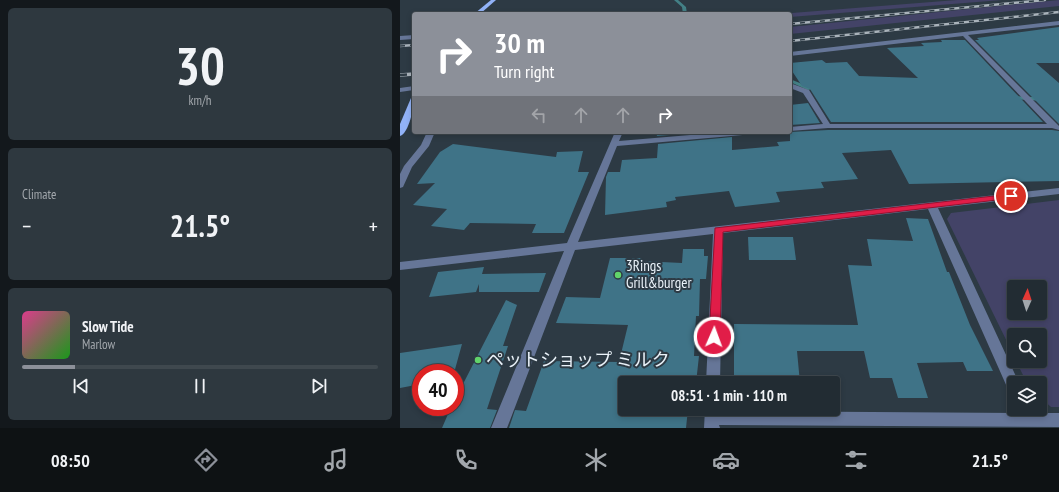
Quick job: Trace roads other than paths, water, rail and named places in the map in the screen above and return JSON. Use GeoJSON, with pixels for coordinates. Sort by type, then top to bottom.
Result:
{"type":"FeatureCollection","features":[{"type":"Feature","properties":{"kind":"main road"},"geometry":{"type":"LineString","coordinates":[[479,12],[494,0]]}},
{"type":"Feature","properties":{"kind":"main road"},"geometry":{"type":"LineString","coordinates":[[400,134],[412,105]]}},
{"type":"Feature","properties":{"kind":"street"},"geometry":{"type":"LineString","coordinates":[[792,54],[1059,23]]}},
{"type":"Feature","properties":{"kind":"street"},"geometry":{"type":"LineString","coordinates":[[965,35],[1057,128]]}},
{"type":"Feature","properties":{"kind":"street"},"geometry":{"type":"LineString","coordinates":[[400,38],[412,37]]}},
{"type":"Feature","properties":{"kind":"street"},"geometry":{"type":"LineString","coordinates":[[792,86],[806,92],[828,126]]}},
{"type":"Feature","properties":{"kind":"street"},"geometry":{"type":"LineString","coordinates":[[400,90],[412,88]]}},
{"type":"Feature","properties":{"kind":"street"},"geometry":{"type":"LineString","coordinates":[[792,129],[828,126],[1057,128]]}},
{"type":"Feature","properties":{"kind":"street"},"geometry":{"type":"LineString","coordinates":[[400,185],[408,166],[425,146],[429,134]]}},
{"type":"Feature","properties":{"kind":"street"},"geometry":{"type":"LineString","coordinates":[[499,428],[571,246],[618,134]]}},
{"type":"Feature","properties":{"kind":"street"},"geometry":{"type":"LineString","coordinates":[[614,144],[731,134]]}},
{"type":"Feature","properties":{"kind":"street"},"geometry":{"type":"LineString","coordinates":[[400,266],[1059,191]]}},
{"type":"Feature","properties":{"kind":"street"},"geometry":{"type":"LineString","coordinates":[[932,206],[1009,376]]}},
{"type":"Feature","properties":{"kind":"street"},"geometry":{"type":"LineString","coordinates":[[713,376],[718,230]]}},
{"type":"Feature","properties":{"kind":"street"},"geometry":{"type":"LineString","coordinates":[[712,418],[1007,415]]}},
{"type":"Feature","properties":{"kind":"street"},"geometry":{"type":"LineString","coordinates":[[1033,416],[1059,420]]}},
{"type":"Feature","properties":{"kind":"waterway"},"geometry":{"type":"LineString","coordinates":[[676,0],[684,7],[685,12]]}},
{"type":"Feature","properties":{"kind":"waterway"},"geometry":{"type":"LineString","coordinates":[[792,81],[810,89]]}},
{"type":"Feature","properties":{"kind":"waterway"},"geometry":{"type":"LineString","coordinates":[[1012,98],[1059,100]]}},
{"type":"Feature","properties":{"kind":"railway"},"geometry":{"type":"LineString","coordinates":[[792,24],[1045,0]]}},
{"type":"Feature","properties":{"kind":"railway"},"geometry":{"type":"LineString","coordinates":[[792,41],[1059,12]]}},
{"type":"Feature","properties":{"kind":"railway"},"geometry":{"type":"LineString","coordinates":[[400,46],[412,45]]}},
{"type":"Feature","properties":{"kind":"railway"},"geometry":{"type":"LineString","coordinates":[[400,75],[412,74]]}},
{"type":"Feature","properties":{"kind":"place","name":"3Rings Grill&burger"},"geometry":{"type":"Point","coordinates":[618,275]}},
{"type":"Feature","properties":{"kind":"place","name":"ペットショップ ミルク"},"geometry":{"type":"Point","coordinates":[478,360]}}]}
